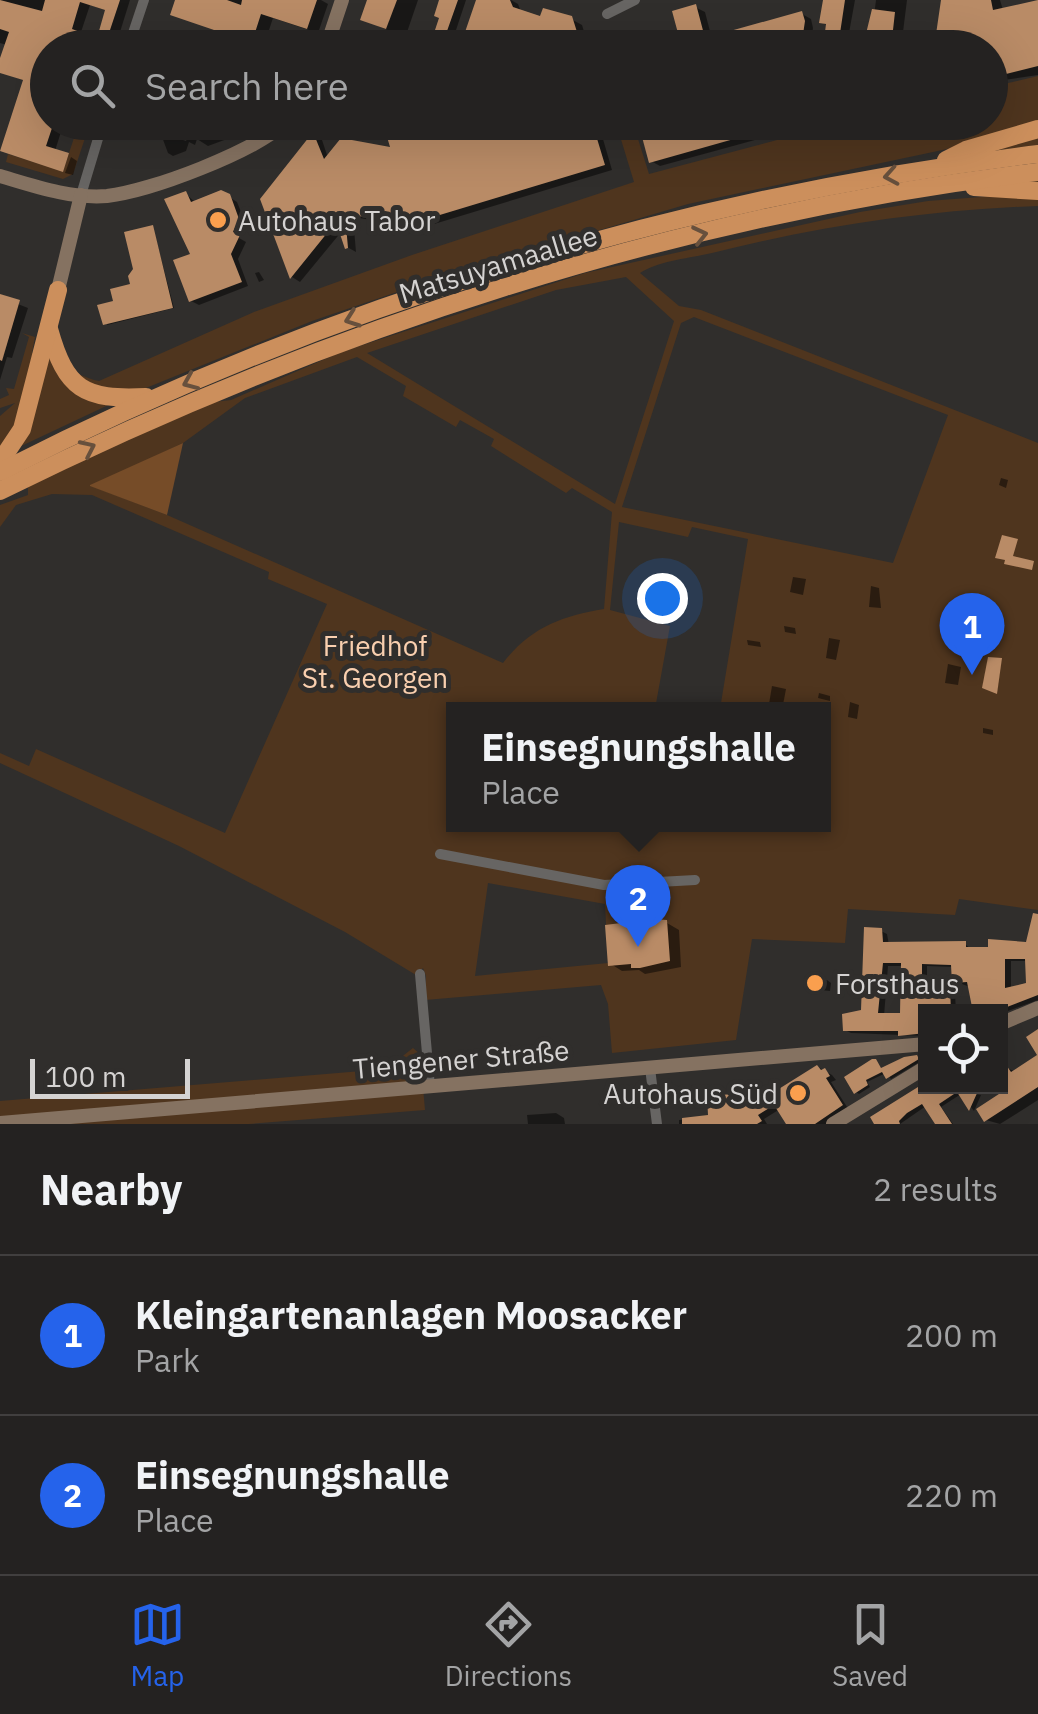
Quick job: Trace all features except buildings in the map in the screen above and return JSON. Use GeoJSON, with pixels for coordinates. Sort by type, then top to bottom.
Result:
{"type":"FeatureCollection","features":[{"type":"Feature","properties":{"kind":"highway"},"geometry":{"type":"LineString","coordinates":[[1008,138],[1038,129]]}},
{"type":"Feature","properties":{"kind":"highway"},"geometry":{"type":"LineString","coordinates":[[927,169],[966,150],[1000,140]]}},
{"type":"Feature","properties":{"kind":"highway","name":"Matsuyamaallee"},"geometry":{"type":"LineString","coordinates":[[0,472],[156,396],[326,328],[545,256],[721,210],[927,169],[1038,154]]}},
{"type":"Feature","properties":{"kind":"highway","name":"Matsuyamaallee"},"geometry":{"type":"LineString","coordinates":[[0,491],[143,422],[256,376],[508,286],[708,232],[949,184],[1038,172]]}},
{"type":"Feature","properties":{"kind":"highway"},"geometry":{"type":"LineString","coordinates":[[949,184],[1038,191]]}},
{"type":"Feature","properties":{"kind":"highway"},"geometry":{"type":"LineString","coordinates":[[0,462],[22,429],[58,290]]}},
{"type":"Feature","properties":{"kind":"highway"},"geometry":{"type":"LineString","coordinates":[[49,329],[61,367],[80,388],[105,398],[156,396]]}},
{"type":"Feature","properties":{"kind":"street"},"geometry":{"type":"LineString","coordinates":[[134,30],[144,0]]}},
{"type":"Feature","properties":{"kind":"street"},"geometry":{"type":"LineString","coordinates":[[332,30],[342,0]]}},
{"type":"Feature","properties":{"kind":"street"},"geometry":{"type":"LineString","coordinates":[[607,14],[636,0]]}},
{"type":"Feature","properties":{"kind":"street"},"geometry":{"type":"LineString","coordinates":[[58,290],[98,140]]}},
{"type":"Feature","properties":{"kind":"street"},"geometry":{"type":"LineString","coordinates":[[0,176],[52,191],[107,196],[142,188],[238,154],[265,140]]}},
{"type":"Feature","properties":{"kind":"street"},"geometry":{"type":"LineString","coordinates":[[440,854],[604,885],[695,880]]}},
{"type":"Feature","properties":{"kind":"street"},"geometry":{"type":"LineString","coordinates":[[420,974],[430,1087]]}},
{"type":"Feature","properties":{"kind":"street"},"geometry":{"type":"LineString","coordinates":[[1008,1021],[1038,1008]]}},
{"type":"Feature","properties":{"kind":"street","name":"Tiengener Straße"},"geometry":{"type":"LineString","coordinates":[[0,1123],[918,1045]]}},
{"type":"Feature","properties":{"kind":"street"},"geometry":{"type":"LineString","coordinates":[[650,1068],[657,1124]]}},
{"type":"Feature","properties":{"kind":"street"},"geometry":{"type":"LineString","coordinates":[[834,1124],[918,1073]]}},
{"type":"Feature","properties":{"kind":"green space"},"geometry":{"type":"Polygon","coordinates":[[[1038,76],[1038,145],[992,151],[966,145],[688,204],[447,275],[312,321],[136,392],[0,456],[0,416],[15,403],[0,408],[0,399],[9,395],[6,388],[14,389],[29,337],[22,333],[35,337],[32,353],[99,381],[254,312],[634,182],[621,140],[638,140],[649,174],[777,140],[1008,140],[1008,83],[1038,76]]]}},
{"type":"Feature","properties":{"kind":"green space"},"geometry":{"type":"Polygon","coordinates":[[[73,140],[84,140],[73,174],[63,179],[6,162],[8,154],[63,171],[73,140]]]}},
{"type":"Feature","properties":{"kind":"green space","name":"Friedhof St. Georgen"},"geometry":{"type":"Polygon","coordinates":[[[1038,181],[1038,206],[956,211],[833,227],[674,260],[640,273],[679,306],[701,310],[1038,443],[1038,910],[959,899],[955,915],[848,909],[845,943],[752,939],[736,1040],[612,1053],[608,1004],[601,985],[425,1000],[423,968],[416,975],[345,932],[179,846],[0,763],[0,753],[29,766],[36,749],[225,833],[327,604],[268,579],[269,572],[92,495],[52,494],[16,505],[0,527],[0,505],[28,495],[28,486],[205,403],[231,400],[341,352],[585,273],[860,212],[994,196],[1009,185],[1038,181]],[[626,277],[556,290],[367,353],[615,504],[674,321],[626,277]],[[694,317],[681,323],[622,507],[893,563],[948,415],[694,317]],[[357,357],[245,398],[183,443],[92,486],[167,515],[503,663],[535,632],[574,615],[604,609],[612,512],[572,488],[566,493],[491,446],[494,439],[460,420],[456,427],[403,396],[406,386],[357,357]],[[619,522],[610,610],[670,626],[656,702],[446,702],[446,832],[831,832],[831,702],[721,702],[748,539],[692,527],[688,537],[619,522]],[[488,883],[475,976],[608,963],[605,904],[488,883]]]}},
{"type":"Feature","properties":{"kind":"green space"},"geometry":{"type":"Polygon","coordinates":[[[413,1048],[420,1054],[425,1110],[249,1124],[0,1124],[0,1101],[386,1069],[413,1048]]]}},
{"type":"Feature","properties":{"kind":"shaded area"},"geometry":{"type":"Polygon","coordinates":[[[183,443],[167,515],[90,486],[90,485],[183,443]]]}},
{"type":"Feature","properties":{"kind":"place","name":"Autohaus Tabor"},"geometry":{"type":"Point","coordinates":[218,220]}},
{"type":"Feature","properties":{"kind":"place","name":"Kleingartenanlagen Moosacker"},"geometry":{"type":"Point","coordinates":[972,675]}},
{"type":"Feature","properties":{"kind":"place","name":"Einsegnungshalle"},"geometry":{"type":"Point","coordinates":[638,947]}},
{"type":"Feature","properties":{"kind":"place","name":"Forsthaus"},"geometry":{"type":"Point","coordinates":[815,983]}},
{"type":"Feature","properties":{"kind":"place","name":"Autohaus Süd"},"geometry":{"type":"Point","coordinates":[798,1093]}}]}
